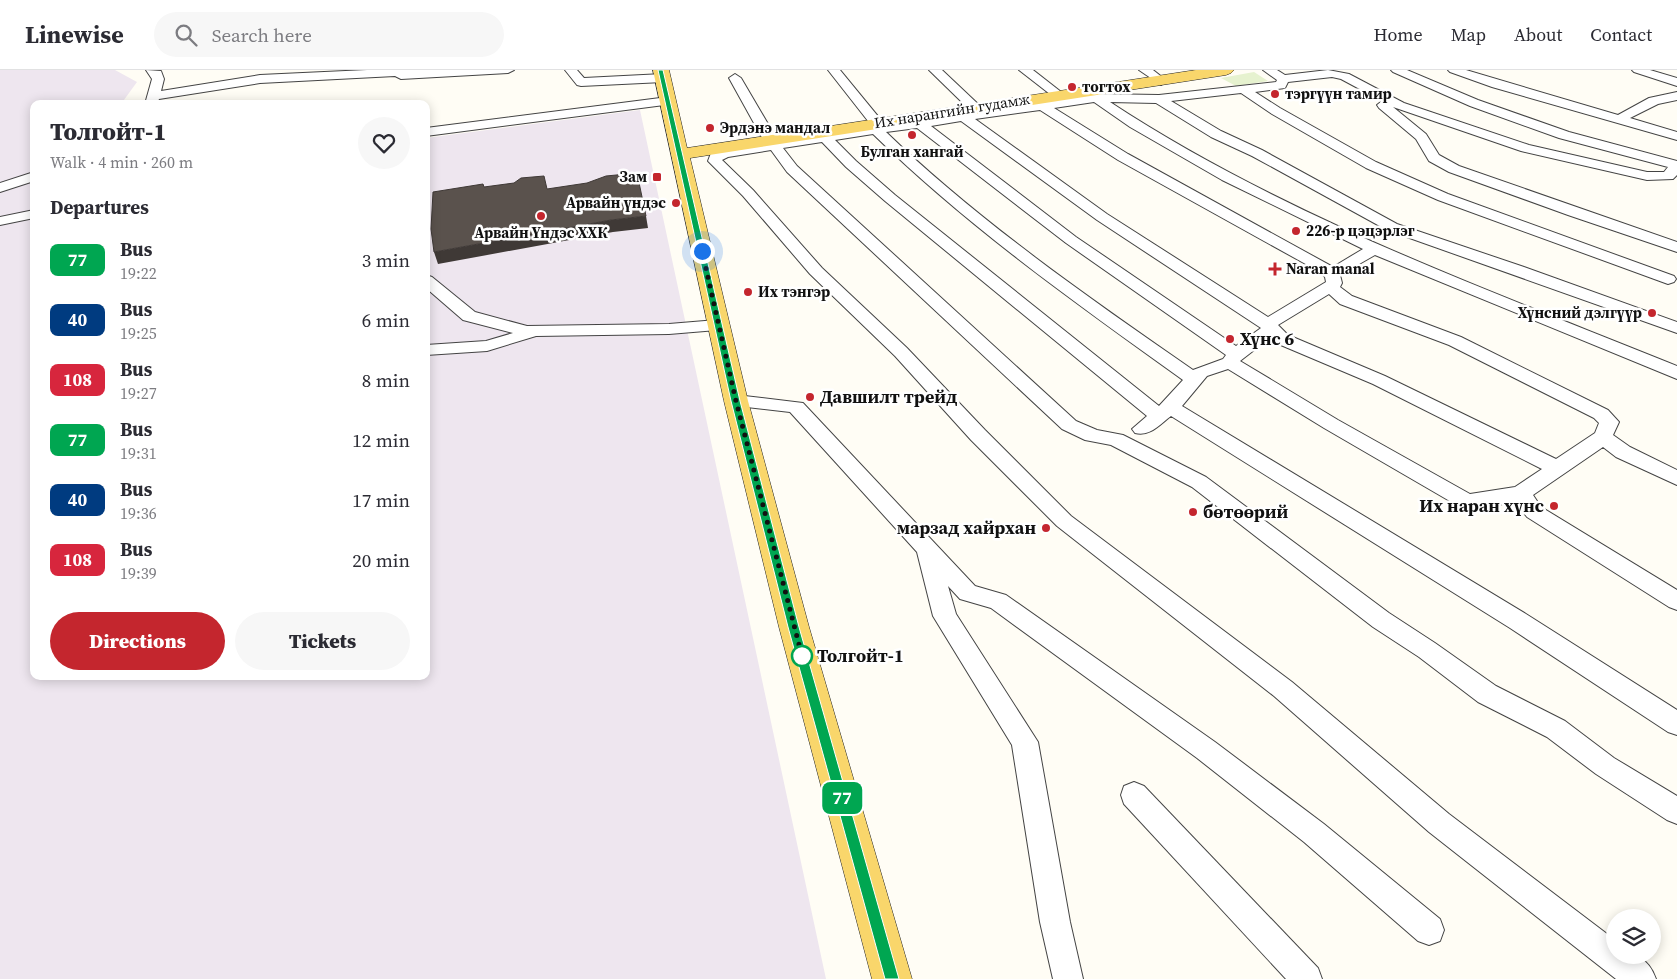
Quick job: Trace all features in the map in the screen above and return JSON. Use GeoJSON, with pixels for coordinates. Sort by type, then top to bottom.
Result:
{"type":"FeatureCollection","features":[{"type":"Feature","properties":{"kind":"main road","name":"Их нарангийн гудамж"},"geometry":{"type":"LineString","coordinates":[[679,154],[726,150],[772,143],[970,112],[1059,95],[1226,70]]}},
{"type":"Feature","properties":{"kind":"main road"},"geometry":{"type":"LineString","coordinates":[[664,83],[717,325],[736,401],[794,627],[892,979]]}},
{"type":"Feature","properties":{"kind":"street"},"geometry":{"type":"LineString","coordinates":[[152,70],[156,71],[158,79],[152,100],[260,79],[396,72],[415,74]]}},
{"type":"Feature","properties":{"kind":"street"},"geometry":{"type":"LineString","coordinates":[[355,84],[415,74],[508,70]]}},
{"type":"Feature","properties":{"kind":"street"},"geometry":{"type":"LineString","coordinates":[[571,70],[581,82],[664,83]]}},
{"type":"Feature","properties":{"kind":"street"},"geometry":{"type":"LineString","coordinates":[[834,70],[874,126],[905,157],[998,233],[1149,348],[1195,380]]}},
{"type":"Feature","properties":{"kind":"street"},"geometry":{"type":"LineString","coordinates":[[935,70],[970,112],[1102,217],[1268,324],[1282,339],[1379,380],[1559,468]]}},
{"type":"Feature","properties":{"kind":"street"},"geometry":{"type":"LineString","coordinates":[[1026,70],[1059,95]]}},
{"type":"Feature","properties":{"kind":"street"},"geometry":{"type":"LineString","coordinates":[[1146,70],[1161,81]]}},
{"type":"Feature","properties":{"kind":"street"},"geometry":{"type":"LineString","coordinates":[[1269,70],[1283,79],[1332,73],[1345,76],[1400,106],[1526,148],[1647,176],[1671,188]]}},
{"type":"Feature","properties":{"kind":"street"},"geometry":{"type":"LineString","coordinates":[[1398,70],[1517,119],[1564,135],[1675,165],[1675,170],[1668,176],[1647,176]]}},
{"type":"Feature","properties":{"kind":"street"},"geometry":{"type":"LineString","coordinates":[[1454,70],[1496,84],[1677,136]]}},
{"type":"Feature","properties":{"kind":"street"},"geometry":{"type":"LineString","coordinates":[[1638,70],[1677,82]]}},
{"type":"Feature","properties":{"kind":"street"},"geometry":{"type":"LineString","coordinates":[[735,78],[772,143],[792,169],[1069,425],[1092,435],[1116,440],[1199,482],[1381,620],[1427,650],[1487,694],[1556,729],[1605,766],[1677,811]]}},
{"type":"Feature","properties":{"kind":"street"},"geometry":{"type":"LineString","coordinates":[[874,126],[920,124],[970,112],[1043,106],[1096,98],[1159,99],[1244,90],[1280,85],[1283,79]]}},
{"type":"Feature","properties":{"kind":"street"},"geometry":{"type":"LineString","coordinates":[[430,131],[664,83]]}},
{"type":"Feature","properties":{"kind":"street"},"geometry":{"type":"LineString","coordinates":[[1362,86],[1421,137],[1434,158],[1448,166],[1573,212],[1677,247]]}},
{"type":"Feature","properties":{"kind":"street"},"geometry":{"type":"LineString","coordinates":[[1244,90],[1276,112],[1371,166],[1443,197],[1668,280]]}},
{"type":"Feature","properties":{"kind":"street"},"geometry":{"type":"LineString","coordinates":[[1619,119],[1642,105],[1664,97],[1677,96]]}},
{"type":"Feature","properties":{"kind":"street"},"geometry":{"type":"LineString","coordinates":[[1096,98],[1135,124],[1226,177],[1374,249],[1677,373]]}},
{"type":"Feature","properties":{"kind":"street"},"geometry":{"type":"LineString","coordinates":[[1159,99],[1216,134],[1257,153],[1392,226],[1677,328]]}},
{"type":"Feature","properties":{"kind":"street"},"geometry":{"type":"LineString","coordinates":[[920,124],[1071,240],[1232,358],[1240,368],[1331,424],[1467,502],[1486,502],[1498,496],[1520,494],[1603,437],[1609,422],[1601,414],[1455,341],[1346,300],[1330,280],[1123,157],[1043,106]]}},
{"type":"Feature","properties":{"kind":"street"},"geometry":{"type":"LineString","coordinates":[[823,134],[851,164],[890,198],[1165,412],[1518,621],[1677,724]]}},
{"type":"Feature","properties":{"kind":"street"},"geometry":{"type":"LineString","coordinates":[[726,150],[716,156],[714,158],[715,161],[748,193],[816,271],[901,352],[978,435],[1064,521],[1283,689],[1439,823],[1641,979]]}},
{"type":"Feature","properties":{"kind":"street"},"geometry":{"type":"LineString","coordinates":[[0,188],[30,177]]}},
{"type":"Feature","properties":{"kind":"street"},"geometry":{"type":"LineString","coordinates":[[0,222],[30,215]]}},
{"type":"Feature","properties":{"kind":"street"},"geometry":{"type":"LineString","coordinates":[[1268,324],[1330,280],[1340,270],[1374,249]]}},
{"type":"Feature","properties":{"kind":"street"},"geometry":{"type":"LineString","coordinates":[[430,283],[470,316],[490,323],[518,329],[544,331],[669,329],[717,325]]}},
{"type":"Feature","properties":{"kind":"street"},"geometry":{"type":"LineString","coordinates":[[1142,429],[1165,412],[1201,372],[1232,358],[1270,330],[1268,324]]}},
{"type":"Feature","properties":{"kind":"street"},"geometry":{"type":"LineString","coordinates":[[430,350],[487,346],[513,337],[544,331]]}},
{"type":"Feature","properties":{"kind":"street"},"geometry":{"type":"LineString","coordinates":[[736,401],[796,407],[968,593],[998,601],[1206,750],[1314,833],[1429,930]]}},
{"type":"Feature","properties":{"kind":"street"},"geometry":{"type":"LineString","coordinates":[[1603,437],[1623,452],[1677,478]]}},
{"type":"Feature","properties":{"kind":"street"},"geometry":{"type":"LineString","coordinates":[[1520,494],[1534,512],[1677,601]]}},
{"type":"Feature","properties":{"kind":"street"},"geometry":{"type":"LineString","coordinates":[[927,550],[945,616],[1025,742],[1054,922],[1068,979]]}},
{"type":"Feature","properties":{"kind":"street"},"geometry":{"type":"LineString","coordinates":[[1134,795],[1307,979]]}},
{"type":"Feature","properties":{"kind":"shaded area"},"geometry":{"type":"Polygon","coordinates":[[[0,70],[115,70],[137,82],[124,100],[30,100],[30,680],[430,680],[430,137],[640,110],[826,979],[0,979],[0,70]]]}},
{"type":"Feature","properties":{"kind":"green space"},"geometry":{"type":"Polygon","coordinates":[[[1254,72],[1268,81],[1236,86],[1221,78],[1254,72]]]}},
{"type":"Feature","properties":{"kind":"building","name":"Арвайн Үндэс ХХК"},"geometry":{"type":"Polygon","coordinates":[[[637,173],[646,216],[611,220],[434,252],[431,229],[433,192],[483,184],[484,187],[514,183],[521,178],[544,176],[547,189],[587,183],[606,176],[637,173]]]}},
{"type":"Feature","properties":{"kind":"bus line","name":"77"},"geometry":{"type":"LineString","coordinates":[[661,70],[717,325],[736,401],[794,627],[892,979]]}},
{"type":"Feature","properties":{"kind":"place","name":"тогтох"},"geometry":{"type":"Point","coordinates":[1072,87]}},
{"type":"Feature","properties":{"kind":"place","name":"тэргүүн тамир"},"geometry":{"type":"Point","coordinates":[1275,94]}},
{"type":"Feature","properties":{"kind":"place","name":"Эрдэнэ мандал"},"geometry":{"type":"Point","coordinates":[710,128]}},
{"type":"Feature","properties":{"kind":"place","name":"Булган хангай"},"geometry":{"type":"Point","coordinates":[912,135]}},
{"type":"Feature","properties":{"kind":"place","name":"Зам"},"geometry":{"type":"Point","coordinates":[657,177]}},
{"type":"Feature","properties":{"kind":"place","name":"Арвайн үндэс"},"geometry":{"type":"Point","coordinates":[676,203]}},
{"type":"Feature","properties":{"kind":"place","name":"Арвайн Үндэс ХХК"},"geometry":{"type":"Point","coordinates":[541,216]}},
{"type":"Feature","properties":{"kind":"place","name":"226-р цэцэрлэг"},"geometry":{"type":"Point","coordinates":[1296,231]}},
{"type":"Feature","properties":{"kind":"place","name":"Naran manal"},"geometry":{"type":"Point","coordinates":[1275,269]}},
{"type":"Feature","properties":{"kind":"place","name":"Их тэнгэр"},"geometry":{"type":"Point","coordinates":[748,292]}},
{"type":"Feature","properties":{"kind":"place","name":"Хүнсний дэлгүүр"},"geometry":{"type":"Point","coordinates":[1652,313]}},
{"type":"Feature","properties":{"kind":"place","name":"Хүнс 6"},"geometry":{"type":"Point","coordinates":[1230,339]}},
{"type":"Feature","properties":{"kind":"place","name":"Давшилт трейд"},"geometry":{"type":"Point","coordinates":[810,397]}},
{"type":"Feature","properties":{"kind":"place","name":"Их наран хүнс"},"geometry":{"type":"Point","coordinates":[1554,506]}},
{"type":"Feature","properties":{"kind":"place","name":"бөтөөрий"},"geometry":{"type":"Point","coordinates":[1193,512]}},
{"type":"Feature","properties":{"kind":"place","name":"марзад хайрхан"},"geometry":{"type":"Point","coordinates":[1046,528]}},
{"type":"Feature","properties":{"kind":"place","name":"Толгойт-1"},"geometry":{"type":"Point","coordinates":[802,656]}},
{"type":"Feature","properties":{"kind":"route"},"geometry":{"type":"LineString","coordinates":[[702,251],[717,325],[802,656]]}}]}
